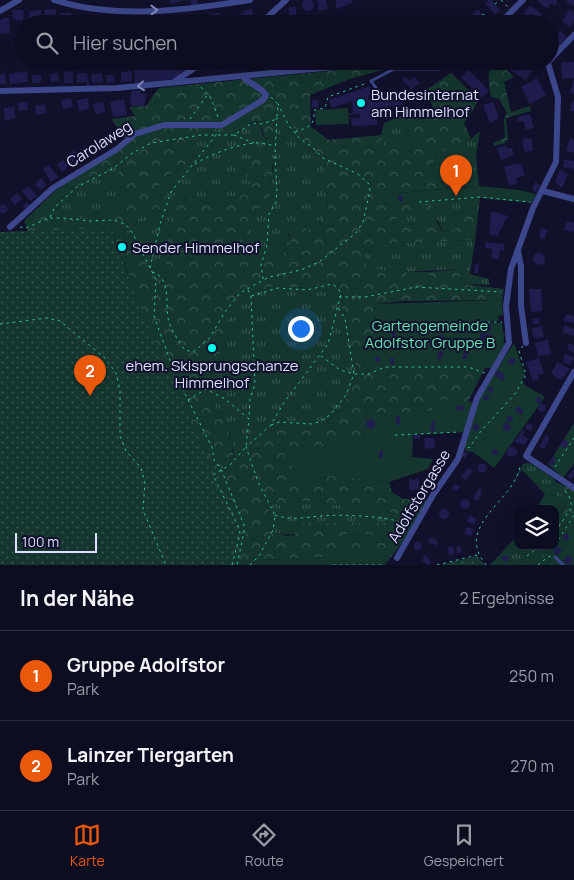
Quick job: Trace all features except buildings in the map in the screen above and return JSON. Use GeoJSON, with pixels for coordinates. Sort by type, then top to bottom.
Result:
{"type":"FeatureCollection","features":[{"type":"Feature","properties":{"kind":"street"},"geometry":{"type":"LineString","coordinates":[[0,10],[19,0]]}},
{"type":"Feature","properties":{"kind":"street"},"geometry":{"type":"LineString","coordinates":[[54,0],[118,11],[196,9],[250,0]]}},
{"type":"Feature","properties":{"kind":"street"},"geometry":{"type":"LineString","coordinates":[[270,15],[286,0]]}},
{"type":"Feature","properties":{"kind":"street"},"geometry":{"type":"LineString","coordinates":[[507,15],[523,0]]}},
{"type":"Feature","properties":{"kind":"street","name":"Adolfstorgasse"},"geometry":{"type":"LineString","coordinates":[[559,51],[574,35]]}},
{"type":"Feature","properties":{"kind":"street"},"geometry":{"type":"LineString","coordinates":[[174,82],[192,70]]}},
{"type":"Feature","properties":{"kind":"street"},"geometry":{"type":"LineString","coordinates":[[0,91],[117,88],[303,70]]}},
{"type":"Feature","properties":{"kind":"street","name":"Adolfstorgasse"},"geometry":{"type":"LineString","coordinates":[[397,558],[414,527],[451,472],[463,444],[477,398],[509,343],[506,321],[507,292],[511,269],[533,208],[544,191],[556,162],[558,97],[550,70]]}},
{"type":"Feature","properties":{"kind":"street"},"geometry":{"type":"LineString","coordinates":[[222,125],[263,100],[266,94],[263,90],[247,82],[242,76]]}},
{"type":"Feature","properties":{"kind":"street","name":"Carolaweg"},"geometry":{"type":"LineString","coordinates":[[10,227],[53,188],[117,149],[135,134],[157,125],[222,125]]}},
{"type":"Feature","properties":{"kind":"street"},"geometry":{"type":"LineString","coordinates":[[544,191],[574,199]]}},
{"type":"Feature","properties":{"kind":"street"},"geometry":{"type":"LineString","coordinates":[[517,250],[521,266],[521,306],[526,343]]}},
{"type":"Feature","properties":{"kind":"street"},"geometry":{"type":"LineString","coordinates":[[574,372],[526,456],[574,488]]}},
{"type":"Feature","properties":{"kind":"lane"},"geometry":{"type":"LineString","coordinates":[[376,88],[371,81],[390,70]]}},
{"type":"Feature","properties":{"kind":"lane"},"geometry":{"type":"LineString","coordinates":[[555,557],[563,565]]}},
{"type":"Feature","properties":{"kind":"path"},"geometry":{"type":"LineString","coordinates":[[495,4],[501,0],[511,11]]}},
{"type":"Feature","properties":{"kind":"path"},"geometry":{"type":"LineString","coordinates":[[192,166],[216,136],[222,125],[208,94],[195,80]]}},
{"type":"Feature","properties":{"kind":"path"},"geometry":{"type":"LineString","coordinates":[[294,132],[311,126],[314,121],[314,110],[325,108],[328,97],[371,81]]}},
{"type":"Feature","properties":{"kind":"path"},"geometry":{"type":"LineString","coordinates":[[189,125],[192,114],[198,110],[208,94]]}},
{"type":"Feature","properties":{"kind":"path"},"geometry":{"type":"LineString","coordinates":[[152,272],[160,276],[165,287],[169,322],[182,345],[189,352],[198,349],[209,339],[234,300],[247,289],[263,280],[312,266],[356,233],[363,222],[370,191],[369,184],[364,178],[322,158],[294,132],[274,98],[266,94]]}},
{"type":"Feature","properties":{"kind":"path"},"geometry":{"type":"LineString","coordinates":[[263,280],[261,265],[267,245],[269,214],[276,202],[277,192],[276,145],[278,104]]}},
{"type":"Feature","properties":{"kind":"path"},"geometry":{"type":"LineString","coordinates":[[234,135],[252,123],[262,124],[274,120],[277,116]]}},
{"type":"Feature","properties":{"kind":"path"},"geometry":{"type":"LineString","coordinates":[[50,218],[55,207],[77,187],[114,168],[131,154],[151,143],[201,135],[234,135],[256,143],[276,145]]}},
{"type":"Feature","properties":{"kind":"path"},"geometry":{"type":"LineString","coordinates":[[150,269],[167,201],[185,171],[208,157],[256,143]]}},
{"type":"Feature","properties":{"kind":"path"},"geometry":{"type":"LineString","coordinates":[[419,202],[480,197],[532,203]]}},
{"type":"Feature","properties":{"kind":"path"},"geometry":{"type":"LineString","coordinates":[[10,227],[26,228],[50,218],[114,220],[125,224],[132,232],[156,280],[154,316],[175,374],[212,447],[214,460],[221,469],[244,525],[237,565]]}},
{"type":"Feature","properties":{"kind":"path"},"geometry":{"type":"LineString","coordinates":[[250,296],[278,288],[308,290],[332,284],[340,291],[338,308],[328,344],[283,404],[271,426]]}},
{"type":"Feature","properties":{"kind":"path"},"geometry":{"type":"LineString","coordinates":[[340,297],[365,296],[416,287],[507,292]]}},
{"type":"Feature","properties":{"kind":"path"},"geometry":{"type":"LineString","coordinates":[[247,289],[250,296],[255,384],[249,406],[246,447],[258,482],[275,515],[273,530],[267,537],[259,556],[250,565]]}},
{"type":"Feature","properties":{"kind":"path"},"geometry":{"type":"LineString","coordinates":[[232,565],[240,534],[213,475],[230,464],[246,447],[278,422],[311,424],[330,415],[341,402],[354,374],[345,318],[338,308]]}},
{"type":"Feature","properties":{"kind":"path"},"geometry":{"type":"LineString","coordinates":[[0,324],[47,318],[60,321],[105,358],[116,373],[120,390],[120,436],[126,452],[140,468],[145,484],[143,510],[166,565]]}},
{"type":"Feature","properties":{"kind":"path"},"geometry":{"type":"LineString","coordinates":[[377,323],[506,321]]}},
{"type":"Feature","properties":{"kind":"path"},"geometry":{"type":"LineString","coordinates":[[463,444],[470,448],[481,431],[515,394],[526,375],[519,351],[526,343]]}},
{"type":"Feature","properties":{"kind":"path"},"geometry":{"type":"LineString","coordinates":[[320,355],[340,370],[354,374],[369,374],[385,368],[468,367],[490,375]]}},
{"type":"Feature","properties":{"kind":"path"},"geometry":{"type":"LineString","coordinates":[[187,400],[206,389],[224,399],[249,419]]}},
{"type":"Feature","properties":{"kind":"path"},"geometry":{"type":"LineString","coordinates":[[394,434],[464,431]]}},
{"type":"Feature","properties":{"kind":"path"},"geometry":{"type":"LineString","coordinates":[[559,526],[572,507],[569,496],[554,476],[574,438]]}},
{"type":"Feature","properties":{"kind":"path"},"geometry":{"type":"LineString","coordinates":[[486,565],[478,555],[478,531],[512,482],[520,466]]}},
{"type":"Feature","properties":{"kind":"path"},"geometry":{"type":"LineString","coordinates":[[275,515],[292,519],[331,516],[383,518],[414,527]]}},
{"type":"Feature","properties":{"kind":"path"},"geometry":{"type":"LineString","coordinates":[[559,538],[574,515]]}},
{"type":"Feature","properties":{"kind":"path"},"geometry":{"type":"LineString","coordinates":[[527,556],[535,550]]}},
{"type":"Feature","properties":{"kind":"path"},"geometry":{"type":"LineString","coordinates":[[437,565],[478,555]]}},
{"type":"Feature","properties":{"kind":"path"},"geometry":{"type":"LineString","coordinates":[[538,565],[548,556],[555,557]]}},
{"type":"Feature","properties":{"kind":"path"},"geometry":{"type":"LineString","coordinates":[[333,565],[385,565]]}},
{"type":"Feature","properties":{"kind":"green space"},"geometry":{"type":"Polygon","coordinates":[[[340,70],[383,70],[350,79],[310,95],[311,127],[329,140],[381,135],[386,151],[411,142],[401,116],[433,107],[426,90],[451,73],[479,100],[464,123],[471,139],[457,151],[438,150],[431,168],[462,167],[464,187],[377,195],[374,204],[405,202],[433,207],[437,222],[442,231],[453,233],[470,198],[480,198],[475,240],[395,243],[364,249],[367,267],[386,271],[394,267],[406,272],[406,284],[430,284],[430,272],[460,269],[461,284],[504,289],[502,300],[405,301],[374,304],[378,343],[438,366],[485,368],[468,402],[432,400],[432,411],[367,414],[363,438],[305,482],[334,475],[389,482],[392,492],[403,499],[429,500],[406,536],[342,534],[342,541],[402,543],[391,557],[359,553],[331,557],[258,560],[252,565],[0,565],[129,276],[111,228],[28,232],[24,221],[55,191],[128,142],[111,119],[135,116],[129,107],[146,106],[159,88],[340,70]],[[281,113],[275,115],[276,135],[271,142],[264,137],[261,123],[256,121],[223,133],[183,136],[189,153],[196,157],[163,180],[153,195],[195,198],[210,204],[231,202],[253,188],[247,177],[249,159],[269,157],[273,172],[269,186],[271,208],[266,211],[259,208],[255,212],[243,240],[245,246],[251,248],[253,254],[249,259],[251,262],[263,257],[284,253],[291,241],[288,230],[298,225],[304,226],[308,232],[312,232],[315,228],[315,222],[326,217],[328,211],[324,161],[318,157],[281,113]],[[117,163],[73,189],[48,209],[47,216],[87,220],[103,218],[124,203],[117,163]],[[161,206],[138,218],[134,226],[127,229],[158,285],[165,282],[167,234],[172,212],[161,206]],[[395,213],[396,225],[427,224],[426,213],[395,213]],[[330,282],[308,288],[275,286],[246,296],[228,320],[226,329],[228,340],[220,352],[229,373],[237,377],[237,383],[232,387],[226,387],[218,381],[221,375],[211,372],[203,381],[229,433],[235,460],[255,450],[268,430],[280,425],[301,430],[317,427],[330,420],[345,402],[357,375],[347,317],[341,307],[344,294],[338,284],[330,282]],[[264,501],[271,519],[269,531],[288,536],[295,535],[295,526],[305,523],[389,522],[391,512],[306,501],[292,502],[285,505],[264,501]]]}},
{"type":"Feature","properties":{"kind":"green space"},"geometry":{"type":"Polygon","coordinates":[[[490,70],[508,70],[514,77],[504,82],[511,112],[530,106],[531,111],[506,118],[508,138],[505,143],[494,146],[493,143],[505,138],[504,119],[507,113],[499,99],[491,97],[490,70]]]}},
{"type":"Feature","properties":{"kind":"green space"},"geometry":{"type":"Polygon","coordinates":[[[348,108],[349,124],[316,125],[315,110],[348,108]]]}},
{"type":"Feature","properties":{"kind":"green space"},"geometry":{"type":"Polygon","coordinates":[[[281,113],[318,157],[324,161],[328,211],[326,217],[312,232],[308,232],[304,226],[288,234],[291,241],[284,253],[263,257],[251,262],[249,259],[253,254],[251,248],[245,246],[243,240],[255,212],[259,208],[271,208],[269,186],[273,164],[253,188],[231,202],[210,204],[195,198],[152,195],[163,180],[196,157],[189,153],[183,136],[261,123],[262,134],[266,140],[275,135],[275,114],[281,113]]]}},
{"type":"Feature","properties":{"kind":"green space"},"geometry":{"type":"Polygon","coordinates":[[[401,116],[411,142],[386,152],[381,135],[384,123],[401,116]]]}},
{"type":"Feature","properties":{"kind":"green space"},"geometry":{"type":"Polygon","coordinates":[[[480,131],[476,156],[479,186],[464,187],[461,167],[431,169],[438,150],[457,151],[480,131]]]}},
{"type":"Feature","properties":{"kind":"green space"},"geometry":{"type":"Polygon","coordinates":[[[117,163],[124,203],[103,218],[87,220],[47,216],[48,209],[73,189],[117,163]]]}},
{"type":"Feature","properties":{"kind":"green space"},"geometry":{"type":"Polygon","coordinates":[[[479,186],[519,190],[536,194],[532,203],[480,198],[374,204],[377,195],[479,186]]]}},
{"type":"Feature","properties":{"kind":"green space"},"geometry":{"type":"Polygon","coordinates":[[[470,198],[453,233],[443,231],[437,219],[405,202],[470,198]]]}},
{"type":"Feature","properties":{"kind":"green space"},"geometry":{"type":"Polygon","coordinates":[[[162,206],[172,212],[167,234],[165,282],[158,285],[127,229],[135,225],[138,218],[162,206]]]}},
{"type":"Feature","properties":{"kind":"green space"},"geometry":{"type":"Polygon","coordinates":[[[395,213],[427,213],[427,224],[395,225],[395,213]]]}},
{"type":"Feature","properties":{"kind":"green space"},"geometry":{"type":"Polygon","coordinates":[[[111,228],[144,318],[243,530],[235,565],[0,565],[0,232],[111,228]]]}},
{"type":"Feature","properties":{"kind":"green space"},"geometry":{"type":"Polygon","coordinates":[[[475,240],[470,274],[489,279],[489,285],[461,284],[460,269],[406,272],[394,267],[386,271],[367,267],[364,249],[395,243],[475,240]]]}},
{"type":"Feature","properties":{"kind":"green space"},"geometry":{"type":"Polygon","coordinates":[[[406,272],[430,272],[430,284],[406,285],[406,272]]]}},
{"type":"Feature","properties":{"kind":"green space"},"geometry":{"type":"Polygon","coordinates":[[[330,282],[338,284],[344,294],[341,307],[347,317],[357,375],[345,402],[330,420],[317,427],[301,430],[280,425],[268,430],[255,450],[235,460],[230,434],[211,401],[203,380],[211,372],[237,377],[230,373],[220,352],[228,340],[226,329],[228,320],[246,295],[275,286],[308,288],[330,282]]]}},
{"type":"Feature","properties":{"kind":"green space","name":"Gartengemeinde Adolfstor Gruppe B"},"geometry":{"type":"Polygon","coordinates":[[[502,300],[503,315],[498,316],[499,321],[462,322],[502,323],[503,333],[505,333],[503,343],[506,343],[492,368],[364,367],[361,343],[378,343],[374,304],[502,300]]]}},
{"type":"Feature","properties":{"kind":"green space"},"geometry":{"type":"Polygon","coordinates":[[[514,343],[525,375],[522,380],[525,385],[545,397],[494,468],[473,452],[466,451],[464,446],[479,398],[514,343]]]}},
{"type":"Feature","properties":{"kind":"green space"},"geometry":{"type":"Polygon","coordinates":[[[432,399],[474,402],[464,432],[413,435],[412,457],[433,459],[428,469],[389,482],[334,475],[305,482],[284,455],[363,438],[367,414],[432,411],[432,399]]]}},
{"type":"Feature","properties":{"kind":"green space"},"geometry":{"type":"Polygon","coordinates":[[[574,423],[574,464],[563,478],[548,464],[574,423]]]}},
{"type":"Feature","properties":{"kind":"green space"},"geometry":{"type":"Polygon","coordinates":[[[523,464],[533,464],[554,479],[556,482],[554,484],[567,502],[559,515],[559,505],[538,505],[545,494],[522,470],[513,482],[523,464]]]}},
{"type":"Feature","properties":{"kind":"green space"},"geometry":{"type":"Polygon","coordinates":[[[556,482],[574,490],[574,513],[559,537],[559,516],[567,503],[554,484],[556,482]]]}},
{"type":"Feature","properties":{"kind":"green space"},"geometry":{"type":"Polygon","coordinates":[[[264,501],[285,505],[292,502],[306,501],[391,512],[389,522],[346,524],[289,535],[269,531],[270,515],[264,501]]]}},
{"type":"Feature","properties":{"kind":"green space"},"geometry":{"type":"Polygon","coordinates":[[[574,513],[574,565],[536,565],[551,550],[559,550],[559,539],[574,513]]]}},
{"type":"Feature","properties":{"kind":"green space"},"geometry":{"type":"Polygon","coordinates":[[[342,534],[406,536],[402,543],[342,541],[342,534]]]}},
{"type":"Feature","properties":{"kind":"green space"},"geometry":{"type":"Polygon","coordinates":[[[514,539],[514,550],[550,550],[536,565],[490,565],[514,539]]]}},
{"type":"Feature","properties":{"kind":"green space"},"geometry":{"type":"Polygon","coordinates":[[[359,553],[391,557],[385,565],[252,565],[258,560],[331,557],[359,553]]]}},
{"type":"Feature","properties":{"kind":"green space"},"geometry":{"type":"Polygon","coordinates":[[[477,556],[484,565],[440,565],[477,556]]]}},
{"type":"Feature","properties":{"kind":"place","name":"Bundesinternat am Himmelhof"},"geometry":{"type":"Point","coordinates":[361,103]}},
{"type":"Feature","properties":{"kind":"place","name":"Gruppe Adolfstor"},"geometry":{"type":"Point","coordinates":[456,196]}},
{"type":"Feature","properties":{"kind":"place","name":"Sender Himmelhof"},"geometry":{"type":"Point","coordinates":[122,247]}},
{"type":"Feature","properties":{"kind":"place","name":"ehem. Skisprungschanze Himmelhof"},"geometry":{"type":"Point","coordinates":[212,348]}},
{"type":"Feature","properties":{"kind":"place","name":"Lainzer Tiergarten"},"geometry":{"type":"Point","coordinates":[90,396]}}]}
